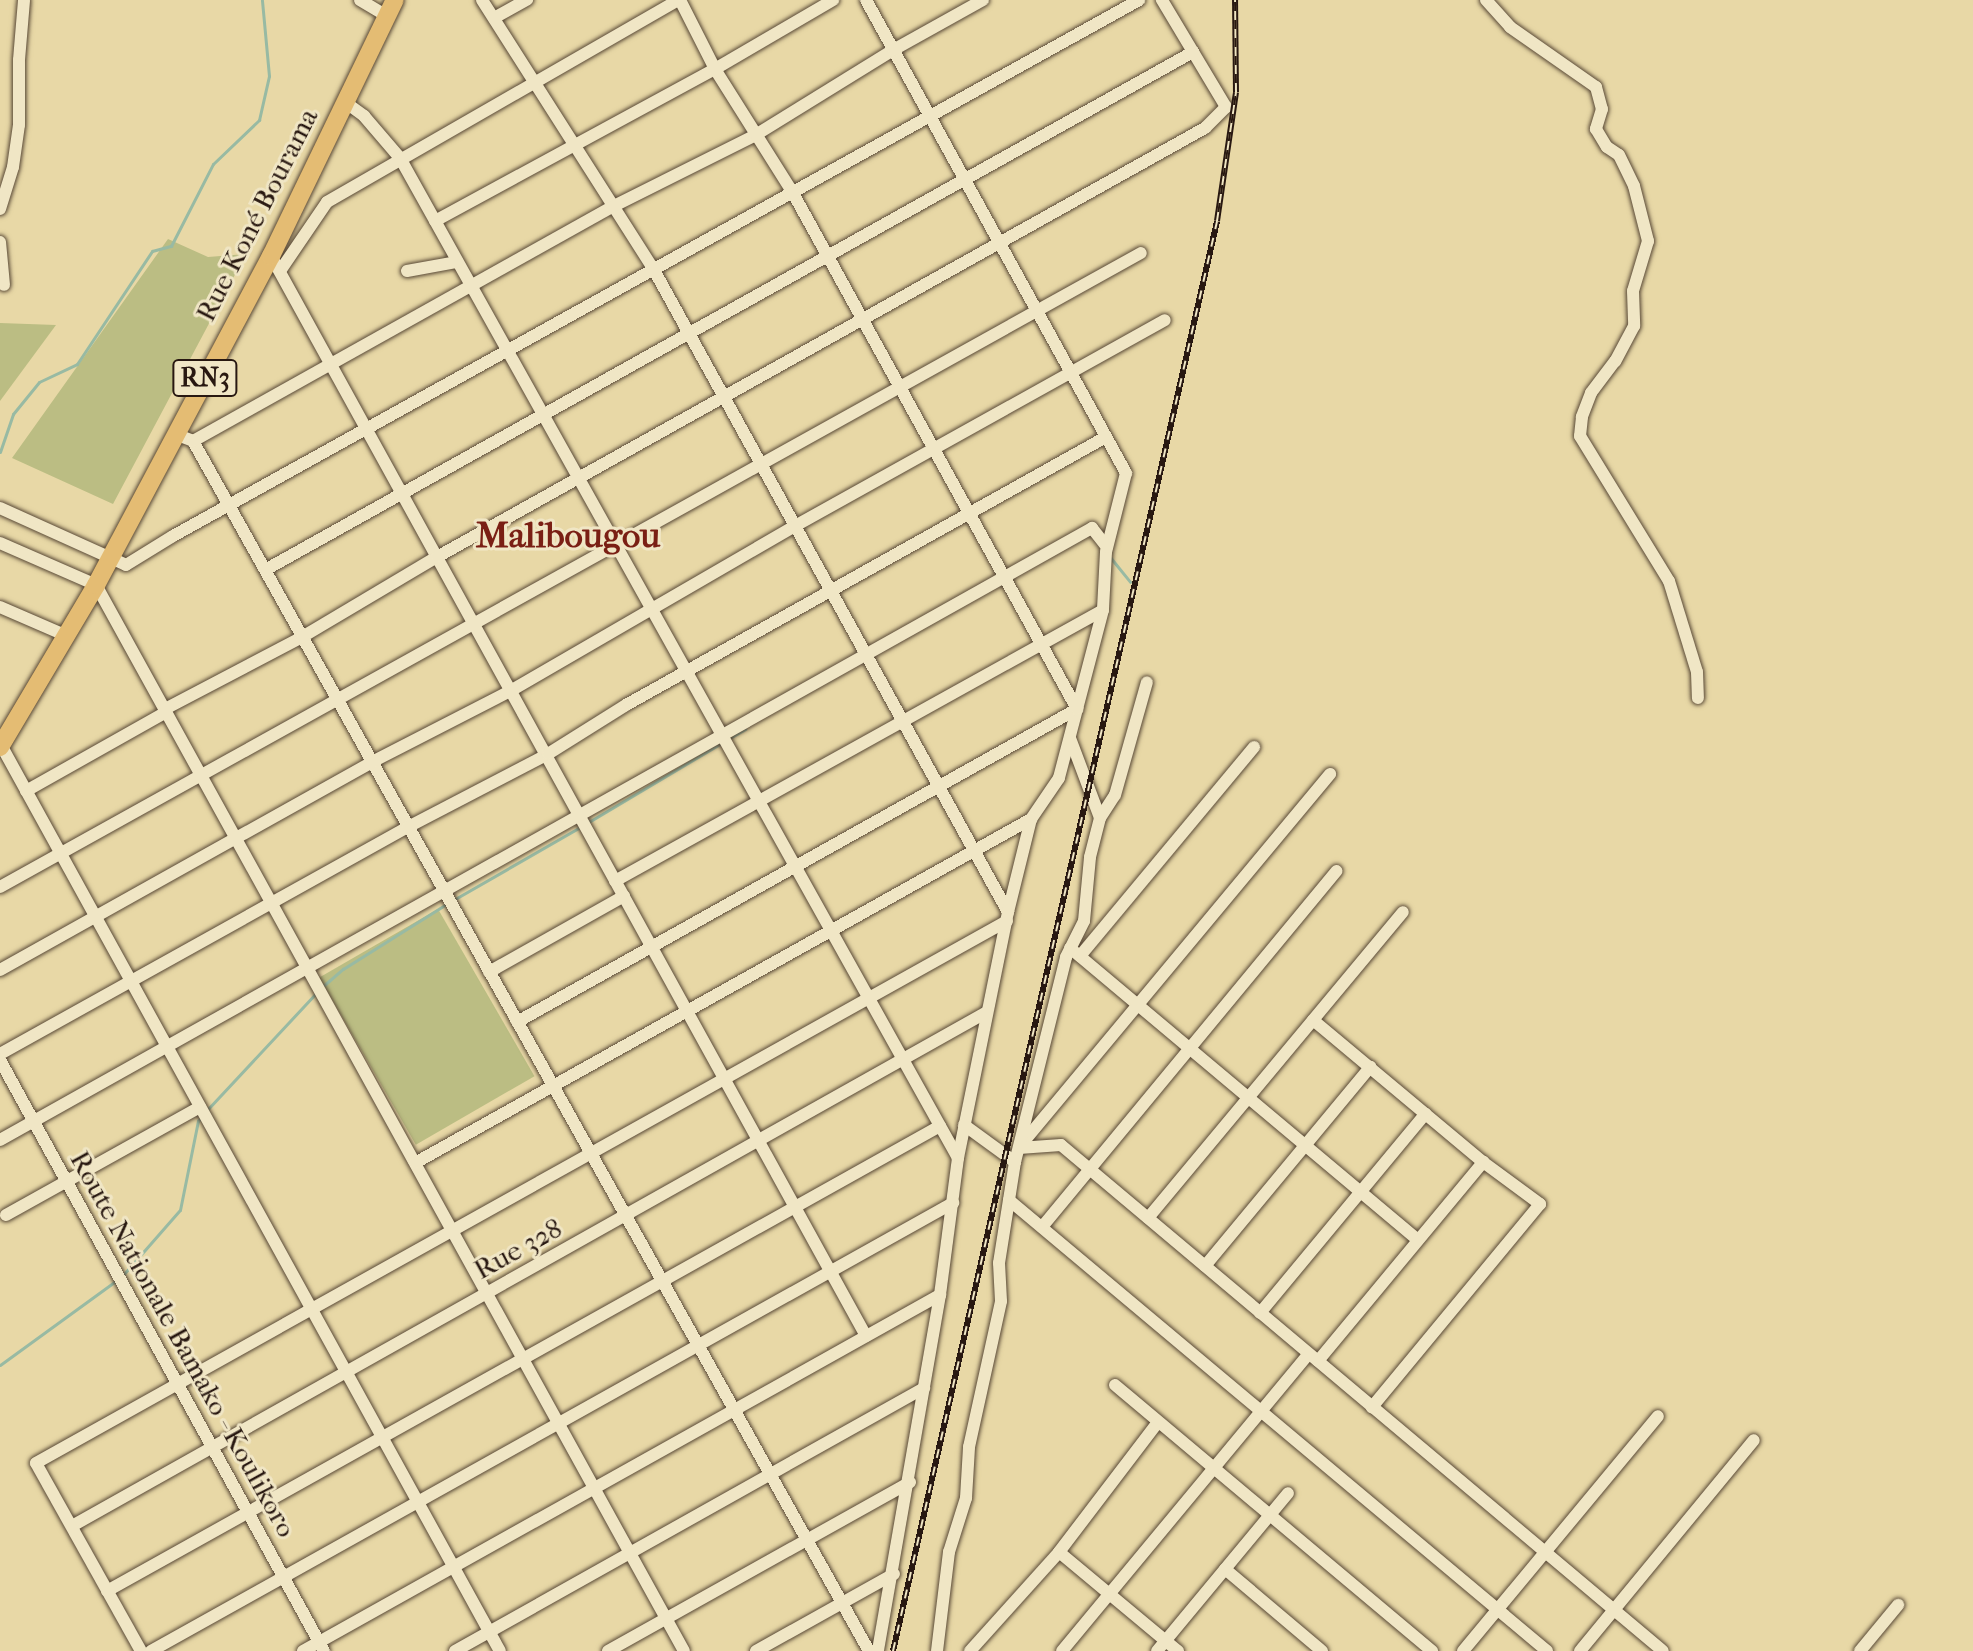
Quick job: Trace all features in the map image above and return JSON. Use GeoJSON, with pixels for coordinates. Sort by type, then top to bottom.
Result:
{"type":"FeatureCollection","features":[{"type":"Feature","properties":{"kind":"highway","name":"Rue Koné Bourama"},"geometry":{"type":"LineString","coordinates":[[0,746],[67,636],[175,434],[275,264],[345,102],[391,8]]}},
{"type":"Feature","properties":{"kind":"street"},"geometry":{"type":"LineString","coordinates":[[0,209],[13,167],[19,125],[24,0]]}},
{"type":"Feature","properties":{"kind":"street"},"geometry":{"type":"LineString","coordinates":[[360,0],[391,8]]}},
{"type":"Feature","properties":{"kind":"street"},"geometry":{"type":"LineString","coordinates":[[482,0],[654,270],[1007,916]]}},
{"type":"Feature","properties":{"kind":"street"},"geometry":{"type":"LineString","coordinates":[[494,18],[527,0]]}},
{"type":"Feature","properties":{"kind":"street"},"geometry":{"type":"LineString","coordinates":[[866,1336],[548,754],[275,264],[327,202],[679,0],[754,136],[793,193],[1077,709]]}},
{"type":"Feature","properties":{"kind":"street"},"geometry":{"type":"LineString","coordinates":[[435,221],[715,69],[833,0]]}},
{"type":"Feature","properties":{"kind":"street"},"geometry":{"type":"LineString","coordinates":[[866,0],[1126,473],[1107,547],[1103,610],[1070,738],[1059,778],[1031,819],[1007,916],[958,1158],[910,1482],[878,1651]]}},
{"type":"Feature","properties":{"kind":"street"},"geometry":{"type":"LineString","coordinates":[[193,441],[612,207],[754,136],[893,50],[983,0]]}},
{"type":"Feature","properties":{"kind":"street"},"geometry":{"type":"LineString","coordinates":[[0,508],[126,565],[173,536],[1139,0]]}},
{"type":"Feature","properties":{"kind":"street"},"geometry":{"type":"LineString","coordinates":[[26,791],[166,710],[302,637],[437,557],[1205,128],[1226,107],[1162,0]]}},
{"type":"Feature","properties":{"kind":"street"},"geometry":{"type":"LineString","coordinates":[[1486,0],[1510,27],[1596,87],[1602,109],[1596,129],[1607,147],[1619,155],[1634,186],[1648,241],[1633,291],[1634,326],[1615,361],[1591,393],[1582,417],[1580,436],[1669,581],[1697,672],[1698,698]]}},
{"type":"Feature","properties":{"kind":"street"},"geometry":{"type":"LineString","coordinates":[[265,570],[1193,52]]}},
{"type":"Feature","properties":{"kind":"street"},"geometry":{"type":"LineString","coordinates":[[345,102],[364,116],[400,158],[958,1158]]}},
{"type":"Feature","properties":{"kind":"street"},"geometry":{"type":"LineString","coordinates":[[0,242],[4,285]]}},
{"type":"Feature","properties":{"kind":"street"},"geometry":{"type":"LineString","coordinates":[[0,887],[1141,253]]}},
{"type":"Feature","properties":{"kind":"street"},"geometry":{"type":"LineString","coordinates":[[407,271],[457,262]]}},
{"type":"Feature","properties":{"kind":"street"},"geometry":{"type":"LineString","coordinates":[[0,970],[372,762],[512,690],[795,526],[1165,320]]}},
{"type":"Feature","properties":{"kind":"street"},"geometry":{"type":"LineString","coordinates":[[175,434],[193,441],[869,1651]]}},
{"type":"Feature","properties":{"kind":"street"},"geometry":{"type":"LineString","coordinates":[[0,1057],[408,827],[548,754],[686,671],[1106,437]]}},
{"type":"Feature","properties":{"kind":"street"},"geometry":{"type":"LineString","coordinates":[[0,1140],[1092,528],[1107,547]]}},
{"type":"Feature","properties":{"kind":"street"},"geometry":{"type":"LineString","coordinates":[[0,543],[96,585],[684,1651]]}},
{"type":"Feature","properties":{"kind":"street"},"geometry":{"type":"LineString","coordinates":[[0,607],[67,636]]}},
{"type":"Feature","properties":{"kind":"street"},"geometry":{"type":"LineString","coordinates":[[615,881],[1103,610]]}},
{"type":"Feature","properties":{"kind":"street"},"geometry":{"type":"LineString","coordinates":[[937,1651],[949,1552],[966,1498],[969,1447],[1001,1301],[999,1263],[1015,1162],[1084,921],[1090,857],[1100,818],[1115,795],[1147,682]]}},
{"type":"Feature","properties":{"kind":"street"},"geometry":{"type":"LineString","coordinates":[[517,1022],[1077,709]]}},
{"type":"Feature","properties":{"kind":"street"},"geometry":{"type":"LineString","coordinates":[[1070,738],[1100,818]]}},
{"type":"Feature","properties":{"kind":"street"},"geometry":{"type":"LineString","coordinates":[[0,746],[500,1651]]}},
{"type":"Feature","properties":{"kind":"street"},"geometry":{"type":"LineString","coordinates":[[1075,952],[1254,747]]}},
{"type":"Feature","properties":{"kind":"street"},"geometry":{"type":"LineString","coordinates":[[1019,1148],[1330,774]]}},
{"type":"Feature","properties":{"kind":"street"},"geometry":{"type":"LineString","coordinates":[[415,1163],[1031,819]]}},
{"type":"Feature","properties":{"kind":"street"},"geometry":{"type":"LineString","coordinates":[[1042,1227],[1337,871]]}},
{"type":"Feature","properties":{"kind":"street"},"geometry":{"type":"LineString","coordinates":[[489,972],[624,896]]}},
{"type":"Feature","properties":{"kind":"street"},"geometry":{"type":"LineString","coordinates":[[1148,1218],[1403,912]]}},
{"type":"Feature","properties":{"kind":"street"},"geometry":{"type":"LineString","coordinates":[[141,1651],[36,1463],[868,998],[1007,916]]}},
{"type":"Feature","properties":{"kind":"street"},"geometry":{"type":"LineString","coordinates":[[1075,952],[1418,1240]]}},
{"type":"Feature","properties":{"kind":"street","name":"Rue 328"},"geometry":{"type":"LineString","coordinates":[[72,1526],[987,1012]]}},
{"type":"Feature","properties":{"kind":"street"},"geometry":{"type":"LineString","coordinates":[[1313,1020],[1483,1162],[1540,1204],[1372,1407]]}},
{"type":"Feature","properties":{"kind":"street","name":"Route Nationale Bamako - Koulikoro"},"geometry":{"type":"LineString","coordinates":[[0,1057],[322,1646]]}},
{"type":"Feature","properties":{"kind":"street"},"geometry":{"type":"LineString","coordinates":[[1205,1266],[1370,1067]]}},
{"type":"Feature","properties":{"kind":"street"},"geometry":{"type":"LineString","coordinates":[[6,1215],[200,1107]]}},
{"type":"Feature","properties":{"kind":"street"},"geometry":{"type":"LineString","coordinates":[[1260,1313],[1425,1114]]}},
{"type":"Feature","properties":{"kind":"street"},"geometry":{"type":"LineString","coordinates":[[964,1125],[1015,1162]]}},
{"type":"Feature","properties":{"kind":"street"},"geometry":{"type":"LineString","coordinates":[[107,1591],[940,1126]]}},
{"type":"Feature","properties":{"kind":"street"},"geometry":{"type":"LineString","coordinates":[[1019,1148],[1061,1145],[1663,1651]]}},
{"type":"Feature","properties":{"kind":"street"},"geometry":{"type":"LineString","coordinates":[[1062,1651],[1261,1411],[1314,1357],[1483,1162]]}},
{"type":"Feature","properties":{"kind":"street"},"geometry":{"type":"LineString","coordinates":[[1009,1200],[1547,1651]]}},
{"type":"Feature","properties":{"kind":"street"},"geometry":{"type":"LineString","coordinates":[[151,1651],[953,1203]]}},
{"type":"Feature","properties":{"kind":"street"},"geometry":{"type":"LineString","coordinates":[[303,1651],[322,1646],[454,1567],[940,1295]]}},
{"type":"Feature","properties":{"kind":"street"},"geometry":{"type":"LineString","coordinates":[[1115,1385],[1432,1651]]}},
{"type":"Feature","properties":{"kind":"street"},"geometry":{"type":"LineString","coordinates":[[455,1651],[924,1388]]}},
{"type":"Feature","properties":{"kind":"street"},"geometry":{"type":"LineString","coordinates":[[1463,1651],[1658,1416]]}},
{"type":"Feature","properties":{"kind":"street"},"geometry":{"type":"LineString","coordinates":[[970,1651],[1059,1552],[1158,1422]]}},
{"type":"Feature","properties":{"kind":"street"},"geometry":{"type":"LineString","coordinates":[[1580,1651],[1754,1440]]}},
{"type":"Feature","properties":{"kind":"street"},"geometry":{"type":"LineString","coordinates":[[608,1651],[910,1482]]}},
{"type":"Feature","properties":{"kind":"street"},"geometry":{"type":"LineString","coordinates":[[1157,1651],[1288,1493]]}},
{"type":"Feature","properties":{"kind":"street"},"geometry":{"type":"LineString","coordinates":[[1059,1552],[1178,1651]]}},
{"type":"Feature","properties":{"kind":"street"},"geometry":{"type":"LineString","coordinates":[[1225,1569],[1322,1651]]}},
{"type":"Feature","properties":{"kind":"street"},"geometry":{"type":"LineString","coordinates":[[756,1651],[894,1574]]}},
{"type":"Feature","properties":{"kind":"street"},"geometry":{"type":"LineString","coordinates":[[1860,1651],[1898,1605]]}},
{"type":"Feature","properties":{"kind":"green space"},"geometry":{"type":"Polygon","coordinates":[[[168,239],[208,257],[246,254],[113,504],[12,458],[168,239]]]}},
{"type":"Feature","properties":{"kind":"green space"},"geometry":{"type":"Polygon","coordinates":[[[0,323],[56,325],[0,401],[0,323]]]}},
{"type":"Feature","properties":{"kind":"green space"},"geometry":{"type":"Polygon","coordinates":[[[438,909],[534,1076],[416,1145],[319,978],[438,909]]]}},
{"type":"Feature","properties":{"kind":"waterway"},"geometry":{"type":"LineString","coordinates":[[0,452],[13,414],[39,382],[77,364],[152,251],[171,246],[213,164],[259,120],[269,76],[262,0]]}},
{"type":"Feature","properties":{"kind":"waterway"},"geometry":{"type":"LineString","coordinates":[[1110,557],[1130,582]]}},
{"type":"Feature","properties":{"kind":"waterway"},"geometry":{"type":"LineString","coordinates":[[728,739],[745,729]]}},
{"type":"Feature","properties":{"kind":"waterway"},"geometry":{"type":"LineString","coordinates":[[587,823],[721,743]]}},
{"type":"Feature","properties":{"kind":"waterway"},"geometry":{"type":"LineString","coordinates":[[455,899],[580,827]]}},
{"type":"Feature","properties":{"kind":"waterway"},"geometry":{"type":"LineString","coordinates":[[322,987],[343,969],[448,903]]}},
{"type":"Feature","properties":{"kind":"waterway"},"geometry":{"type":"LineString","coordinates":[[207,1110],[316,993]]}},
{"type":"Feature","properties":{"kind":"waterway"},"geometry":{"type":"LineString","coordinates":[[123,1275],[180,1210],[198,1121],[202,1116]]}},
{"type":"Feature","properties":{"kind":"waterway"},"geometry":{"type":"LineString","coordinates":[[0,1365],[117,1280]]}},
{"type":"Feature","properties":{"kind":"railway"},"geometry":{"type":"LineString","coordinates":[[893,1651],[1217,221],[1236,92],[1235,0]]}},
{"type":"Feature","properties":{"kind":"district","name":"Malibougou"},"geometry":{"type":"Point","coordinates":[568,536]}}]}
